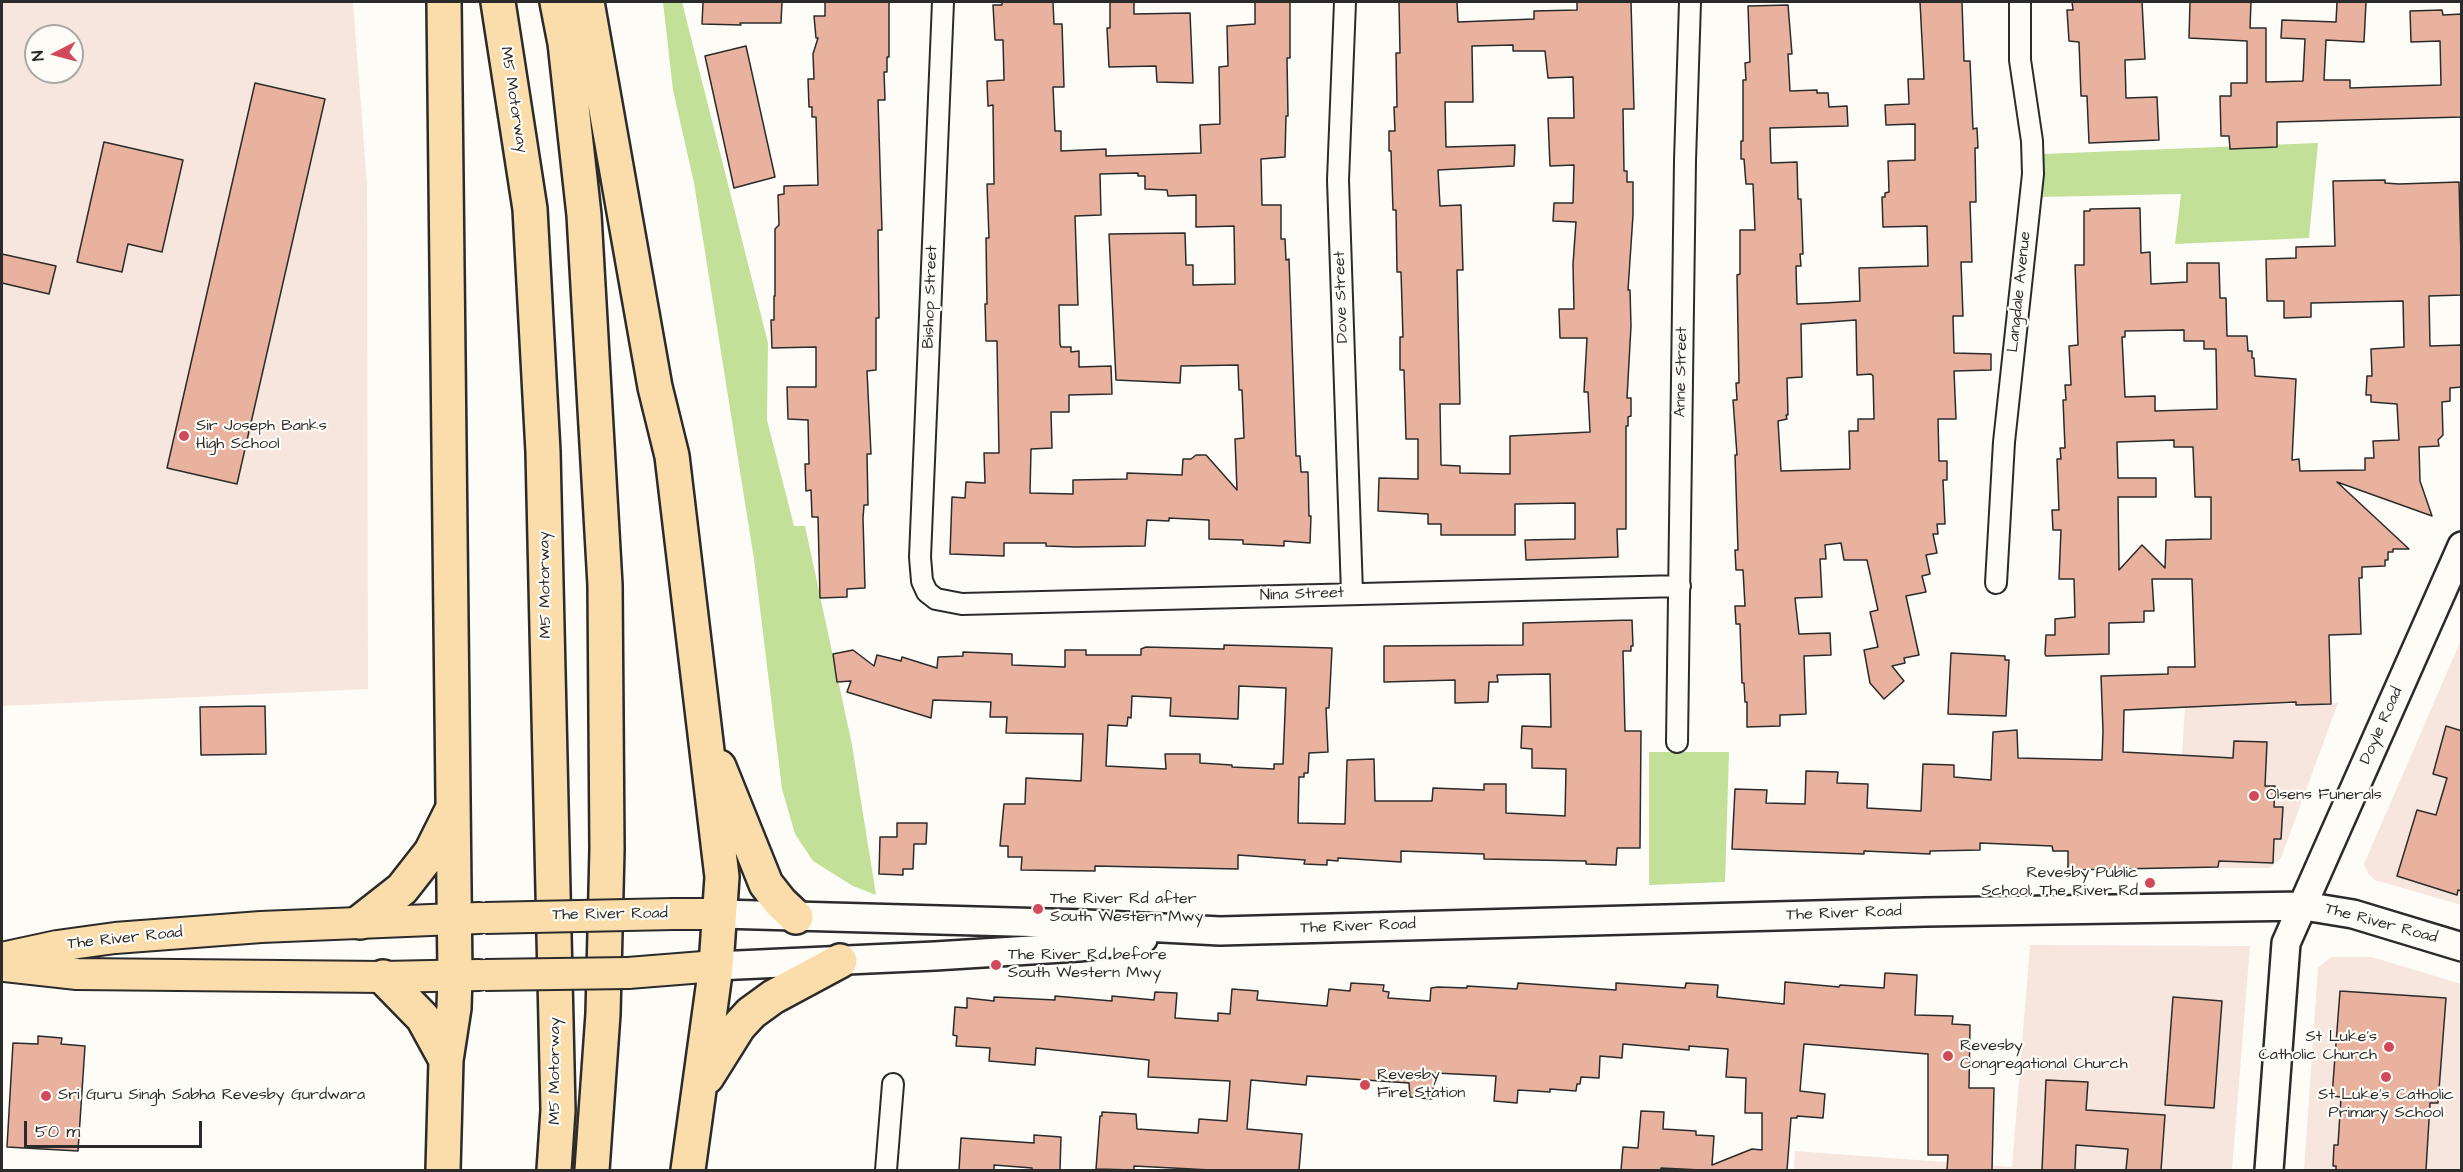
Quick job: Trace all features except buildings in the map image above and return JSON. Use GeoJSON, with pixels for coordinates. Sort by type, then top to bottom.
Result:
{"type":"FeatureCollection","features":[{"type":"Feature","properties":{"kind":"highway"},"geometry":{"type":"LineString","coordinates":[[443,1170],[446,1060],[454,1008],[470,975],[470,918],[454,804],[444,2]]}},
{"type":"Feature","properties":{"kind":"highway","name":"M5 Motorway"},"geometry":{"type":"LineString","coordinates":[[498,2],[530,209],[543,452],[558,1110],[554,1170]]}},
{"type":"Feature","properties":{"kind":"highway"},"geometry":{"type":"LineString","coordinates":[[557,2],[565,43],[584,214],[605,585],[607,849],[603,1014],[592,1170]]}},
{"type":"Feature","properties":{"kind":"highway"},"geometry":{"type":"LineString","coordinates":[[587,2],[655,387],[672,456],[722,877],[716,966],[688,1170]]}},
{"type":"Feature","properties":{"kind":"highway"},"geometry":{"type":"LineString","coordinates":[[704,733],[766,884],[781,903],[796,916]]}},
{"type":"Feature","properties":{"kind":"highway"},"geometry":{"type":"LineString","coordinates":[[360,922],[402,889],[430,852],[454,804]]}},
{"type":"Feature","properties":{"kind":"highway"},"geometry":{"type":"LineString","coordinates":[[700,1089],[739,1026],[751,1013],[773,997],[840,961]]}},
{"type":"Feature","properties":{"kind":"highway"},"geometry":{"type":"LineString","coordinates":[[383,977],[423,1018],[446,1060]]}},
{"type":"Feature","properties":{"kind":"main road","name":"Doyle Road"},"geometry":{"type":"LineString","coordinates":[[2269,1170],[2286,943],[2462,546]]}},
{"type":"Feature","properties":{"kind":"main road","name":"The River Road"},"geometry":{"type":"LineString","coordinates":[[2,966],[76,974],[383,977],[676,971],[716,966],[840,961],[1078,946],[1220,931],[1925,912],[2304,906],[2353,914],[2462,947]]}},
{"type":"Feature","properties":{"kind":"main road","name":"The River Road"},"geometry":{"type":"LineString","coordinates":[[2,958],[57,946],[115,938],[360,922],[470,918],[721,914],[1086,924],[1220,931]]}},
{"type":"Feature","properties":{"kind":"street","name":"Bishop Street"},"geometry":{"type":"LineString","coordinates":[[927,592],[922,581],[920,557],[943,2]]}},
{"type":"Feature","properties":{"kind":"street","name":"Dove Street"},"geometry":{"type":"LineString","coordinates":[[1345,2],[1338,180],[1352,594]]}},
{"type":"Feature","properties":{"kind":"street","name":"Anne Street"},"geometry":{"type":"LineString","coordinates":[[1677,742],[1684,161],[1690,2]]}},
{"type":"Feature","properties":{"kind":"street","name":"Langdale Avenue"},"geometry":{"type":"LineString","coordinates":[[1996,583],[2004,442],[2033,174],[2032,141],[2020,60],[2020,2]]}},
{"type":"Feature","properties":{"kind":"street","name":"Nina Street"},"geometry":{"type":"LineString","coordinates":[[927,592],[936,599],[962,604],[1680,586]]}},
{"type":"Feature","properties":{"kind":"street"},"geometry":{"type":"LineString","coordinates":[[886,1170],[893,1084]]}},
{"type":"Feature","properties":{"kind":"shaded area","name":"Sir Joseph Banks High School"},"geometry":{"type":"Polygon","coordinates":[[[2,2],[353,2],[367,184],[368,689],[2,706],[2,2]]]}},
{"type":"Feature","properties":{"kind":"shaded area"},"geometry":{"type":"Polygon","coordinates":[[[2461,640],[2461,905],[2375,880],[2368,873],[2364,864],[2461,640]]]}},
{"type":"Feature","properties":{"kind":"shaded area"},"geometry":{"type":"Polygon","coordinates":[[[2338,703],[2281,858],[2270,868],[2175,868],[2185,706],[2338,703]]]}},
{"type":"Feature","properties":{"kind":"shaded area"},"geometry":{"type":"Polygon","coordinates":[[[2030,945],[2250,946],[2232,1170],[1794,1170],[1795,1151],[2012,1167],[2030,945]]]}},
{"type":"Feature","properties":{"kind":"shaded area","name":"St Luke's Catholic Primary School"},"geometry":{"type":"Polygon","coordinates":[[[2331,957],[2372,957],[2461,984],[2461,1170],[2304,1170],[2318,968],[2331,957]]]}},
{"type":"Feature","properties":{"kind":"green space"},"geometry":{"type":"Polygon","coordinates":[[[663,2],[682,2],[768,343],[767,420],[794,526],[805,526],[852,745],[876,895],[853,886],[813,861],[795,834],[782,789],[754,559],[694,183],[673,90],[663,2]]]}},
{"type":"Feature","properties":{"kind":"green space"},"geometry":{"type":"Polygon","coordinates":[[[2318,143],[2309,238],[2175,244],[2181,194],[2040,197],[2043,154],[2318,143]]]}},
{"type":"Feature","properties":{"kind":"green space"},"geometry":{"type":"Polygon","coordinates":[[[1649,752],[1729,752],[1725,882],[1649,885],[1649,752]]]}},
{"type":"Feature","properties":{"kind":"place","name":"Sir Joseph Banks High School"},"geometry":{"type":"Point","coordinates":[184,436]}},
{"type":"Feature","properties":{"kind":"place","name":"Olsens Funerals"},"geometry":{"type":"Point","coordinates":[2254,796]}},
{"type":"Feature","properties":{"kind":"place","name":"Revesby Public School, The River Rd"},"geometry":{"type":"Point","coordinates":[2150,883]}},
{"type":"Feature","properties":{"kind":"place","name":"The River Rd after South Western Mwy"},"geometry":{"type":"Point","coordinates":[1038,909]}},
{"type":"Feature","properties":{"kind":"place","name":"The River Rd before South Western Mwy"},"geometry":{"type":"Point","coordinates":[996,965]}},
{"type":"Feature","properties":{"kind":"place","name":"St Luke's Catholic Church"},"geometry":{"type":"Point","coordinates":[2389,1047]}},
{"type":"Feature","properties":{"kind":"place","name":"Revesby Congregational Church"},"geometry":{"type":"Point","coordinates":[1948,1056]}},
{"type":"Feature","properties":{"kind":"place","name":"St Luke's Catholic Primary School"},"geometry":{"type":"Point","coordinates":[2386,1077]}},
{"type":"Feature","properties":{"kind":"place","name":"Revesby Fire Station"},"geometry":{"type":"Point","coordinates":[1365,1085]}},
{"type":"Feature","properties":{"kind":"place","name":"Sri Guru Singh Sabha Revesby Gurdwara"},"geometry":{"type":"Point","coordinates":[46,1096]}}]}
